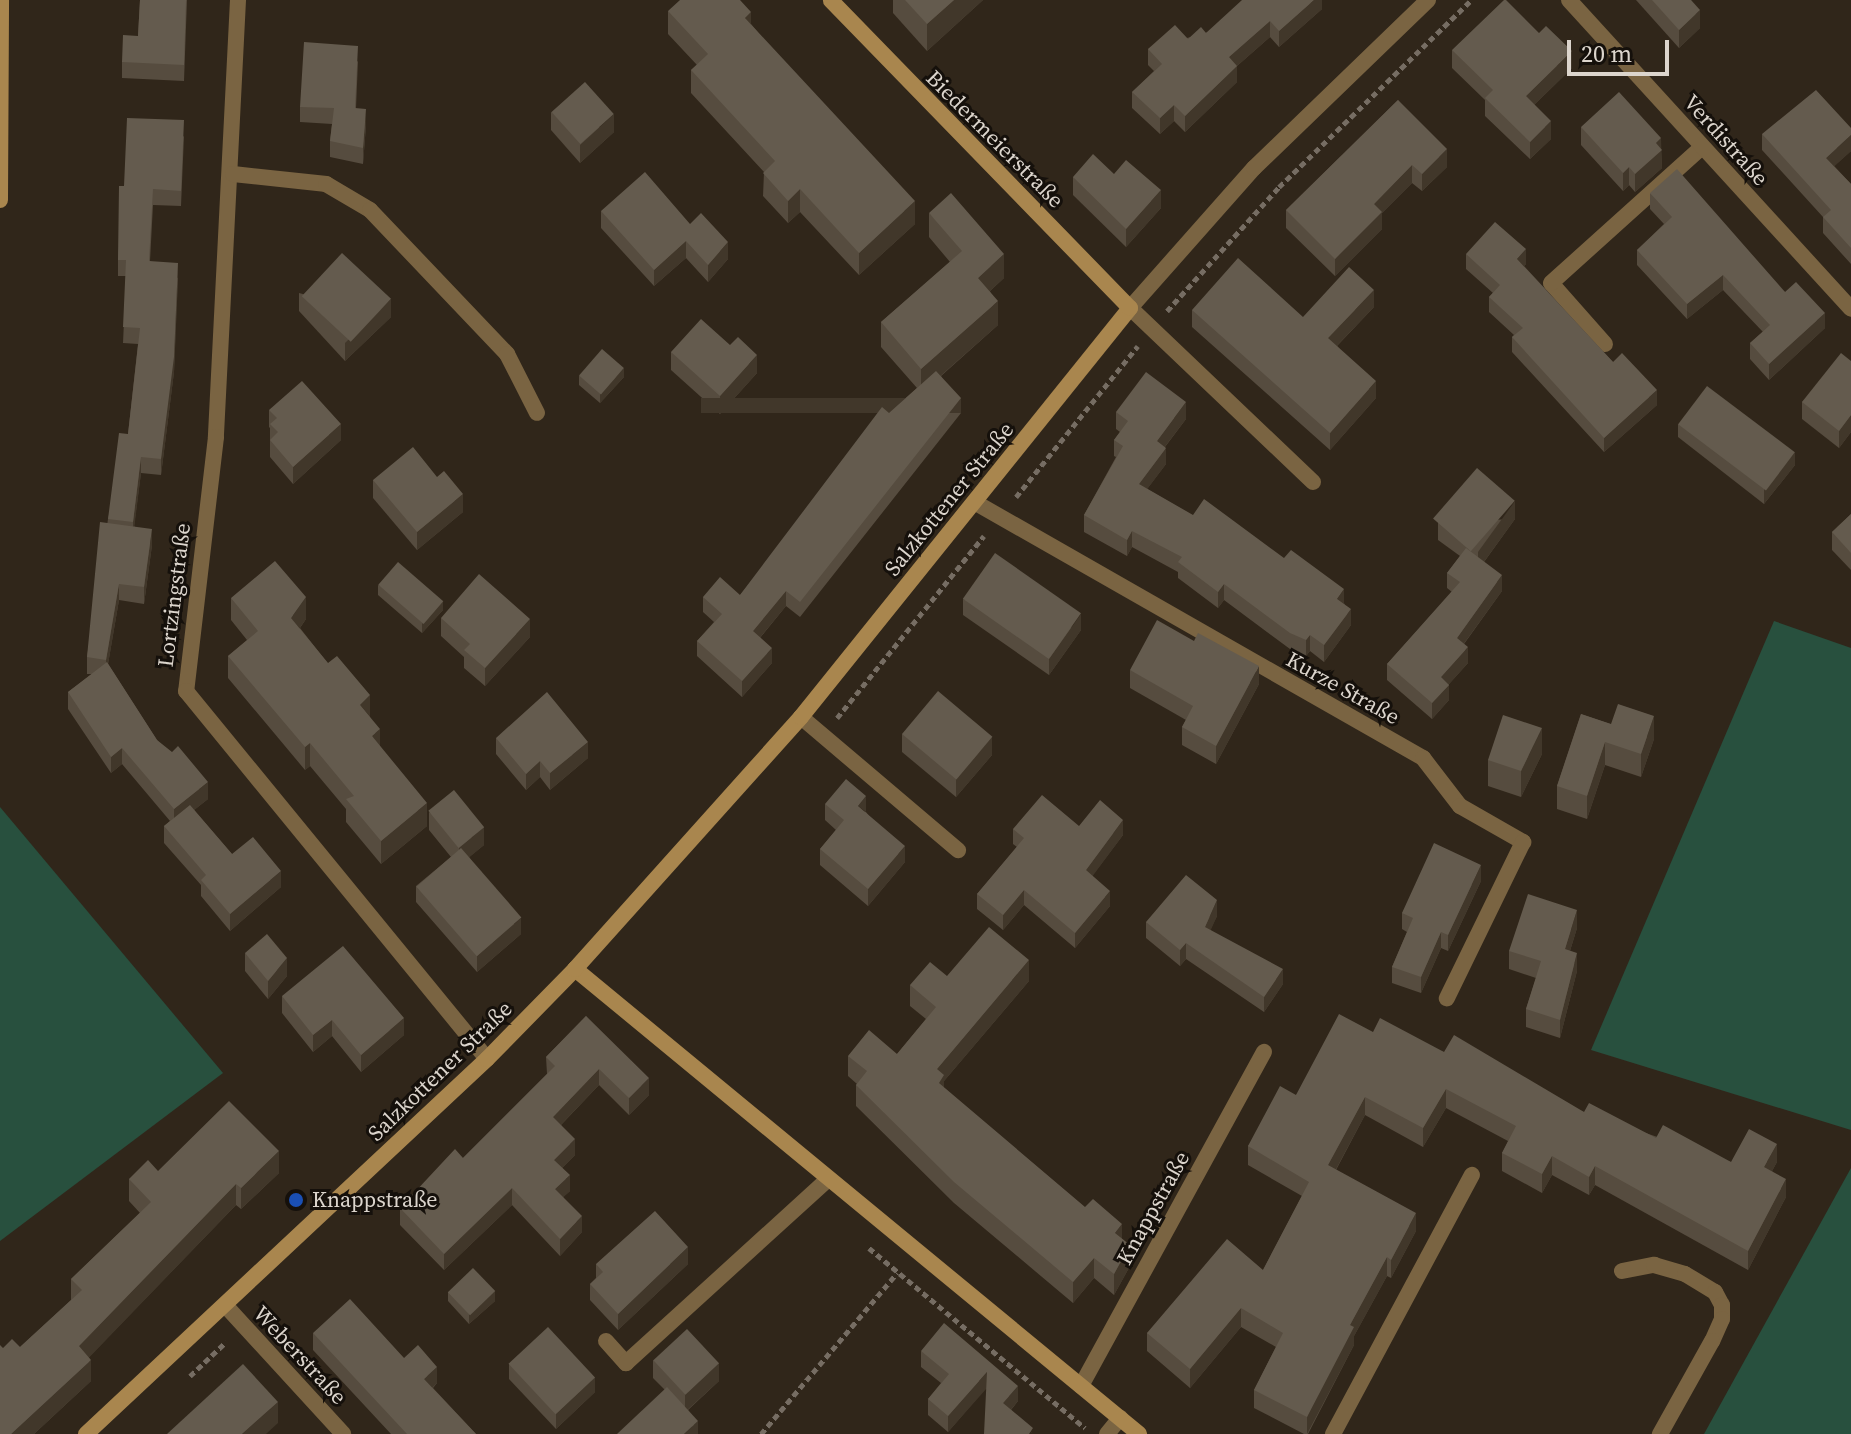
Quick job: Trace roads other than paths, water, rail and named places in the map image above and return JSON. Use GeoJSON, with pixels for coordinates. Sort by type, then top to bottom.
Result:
{"type":"FeatureCollection","features":[{"type":"Feature","properties":{"kind":"street"},"geometry":{"type":"LineString","coordinates":[[0,200],[1,0]]}},
{"type":"Feature","properties":{"kind":"street","name":"Lortzingstraße"},"geometry":{"type":"LineString","coordinates":[[238,0],[233,174],[216,437],[186,691],[487,1059]]}},
{"type":"Feature","properties":{"kind":"street","name":"Biedermeierstraße"},"geometry":{"type":"LineString","coordinates":[[831,0],[1130,308]]}},
{"type":"Feature","properties":{"kind":"street","name":"Salzkottener Straße"},"geometry":{"type":"LineString","coordinates":[[86,1434],[487,1059],[575,969],[801,717],[1130,308],[1254,168],[1428,0]]}},
{"type":"Feature","properties":{"kind":"street","name":"Verdistraße"},"geometry":{"type":"LineString","coordinates":[[1569,0],[1851,309]]}},
{"type":"Feature","properties":{"kind":"street"},"geometry":{"type":"LineString","coordinates":[[1605,344],[1551,283],[1702,147]]}},
{"type":"Feature","properties":{"kind":"street"},"geometry":{"type":"LineString","coordinates":[[233,174],[326,184],[370,210],[507,354],[537,413]]}},
{"type":"Feature","properties":{"kind":"street"},"geometry":{"type":"LineString","coordinates":[[1130,308],[1313,482]]}},
{"type":"Feature","properties":{"kind":"street","name":"Kurze Straße"},"geometry":{"type":"LineString","coordinates":[[976,503],[998,519],[1423,758],[1460,806],[1523,842],[1447,998]]}},
{"type":"Feature","properties":{"kind":"street"},"geometry":{"type":"LineString","coordinates":[[801,717],[958,850]]}},
{"type":"Feature","properties":{"kind":"street"},"geometry":{"type":"LineString","coordinates":[[575,969],[1139,1434]]}},
{"type":"Feature","properties":{"kind":"street","name":"Knappstraße"},"geometry":{"type":"LineString","coordinates":[[1081,1386],[1264,1052]]}},
{"type":"Feature","properties":{"kind":"street"},"geometry":{"type":"LineString","coordinates":[[1333,1434],[1472,1175]]}},
{"type":"Feature","properties":{"kind":"street"},"geometry":{"type":"LineString","coordinates":[[606,1341],[626,1363],[828,1179]]}},
{"type":"Feature","properties":{"kind":"street"},"geometry":{"type":"LineString","coordinates":[[1622,1271],[1654,1265],[1685,1274],[1715,1292],[1722,1305],[1722,1319],[1712,1341],[1660,1434]]}},
{"type":"Feature","properties":{"kind":"street","name":"Weberstraße"},"geometry":{"type":"LineString","coordinates":[[225,1305],[343,1434]]}},
{"type":"Feature","properties":{"kind":"street"},"geometry":{"type":"LineString","coordinates":[[1107,1434],[1120,1418]]}},
{"type":"Feature","properties":{"kind":"place","name":"Knappstraße"},"geometry":{"type":"Point","coordinates":[296,1200]}}]}
